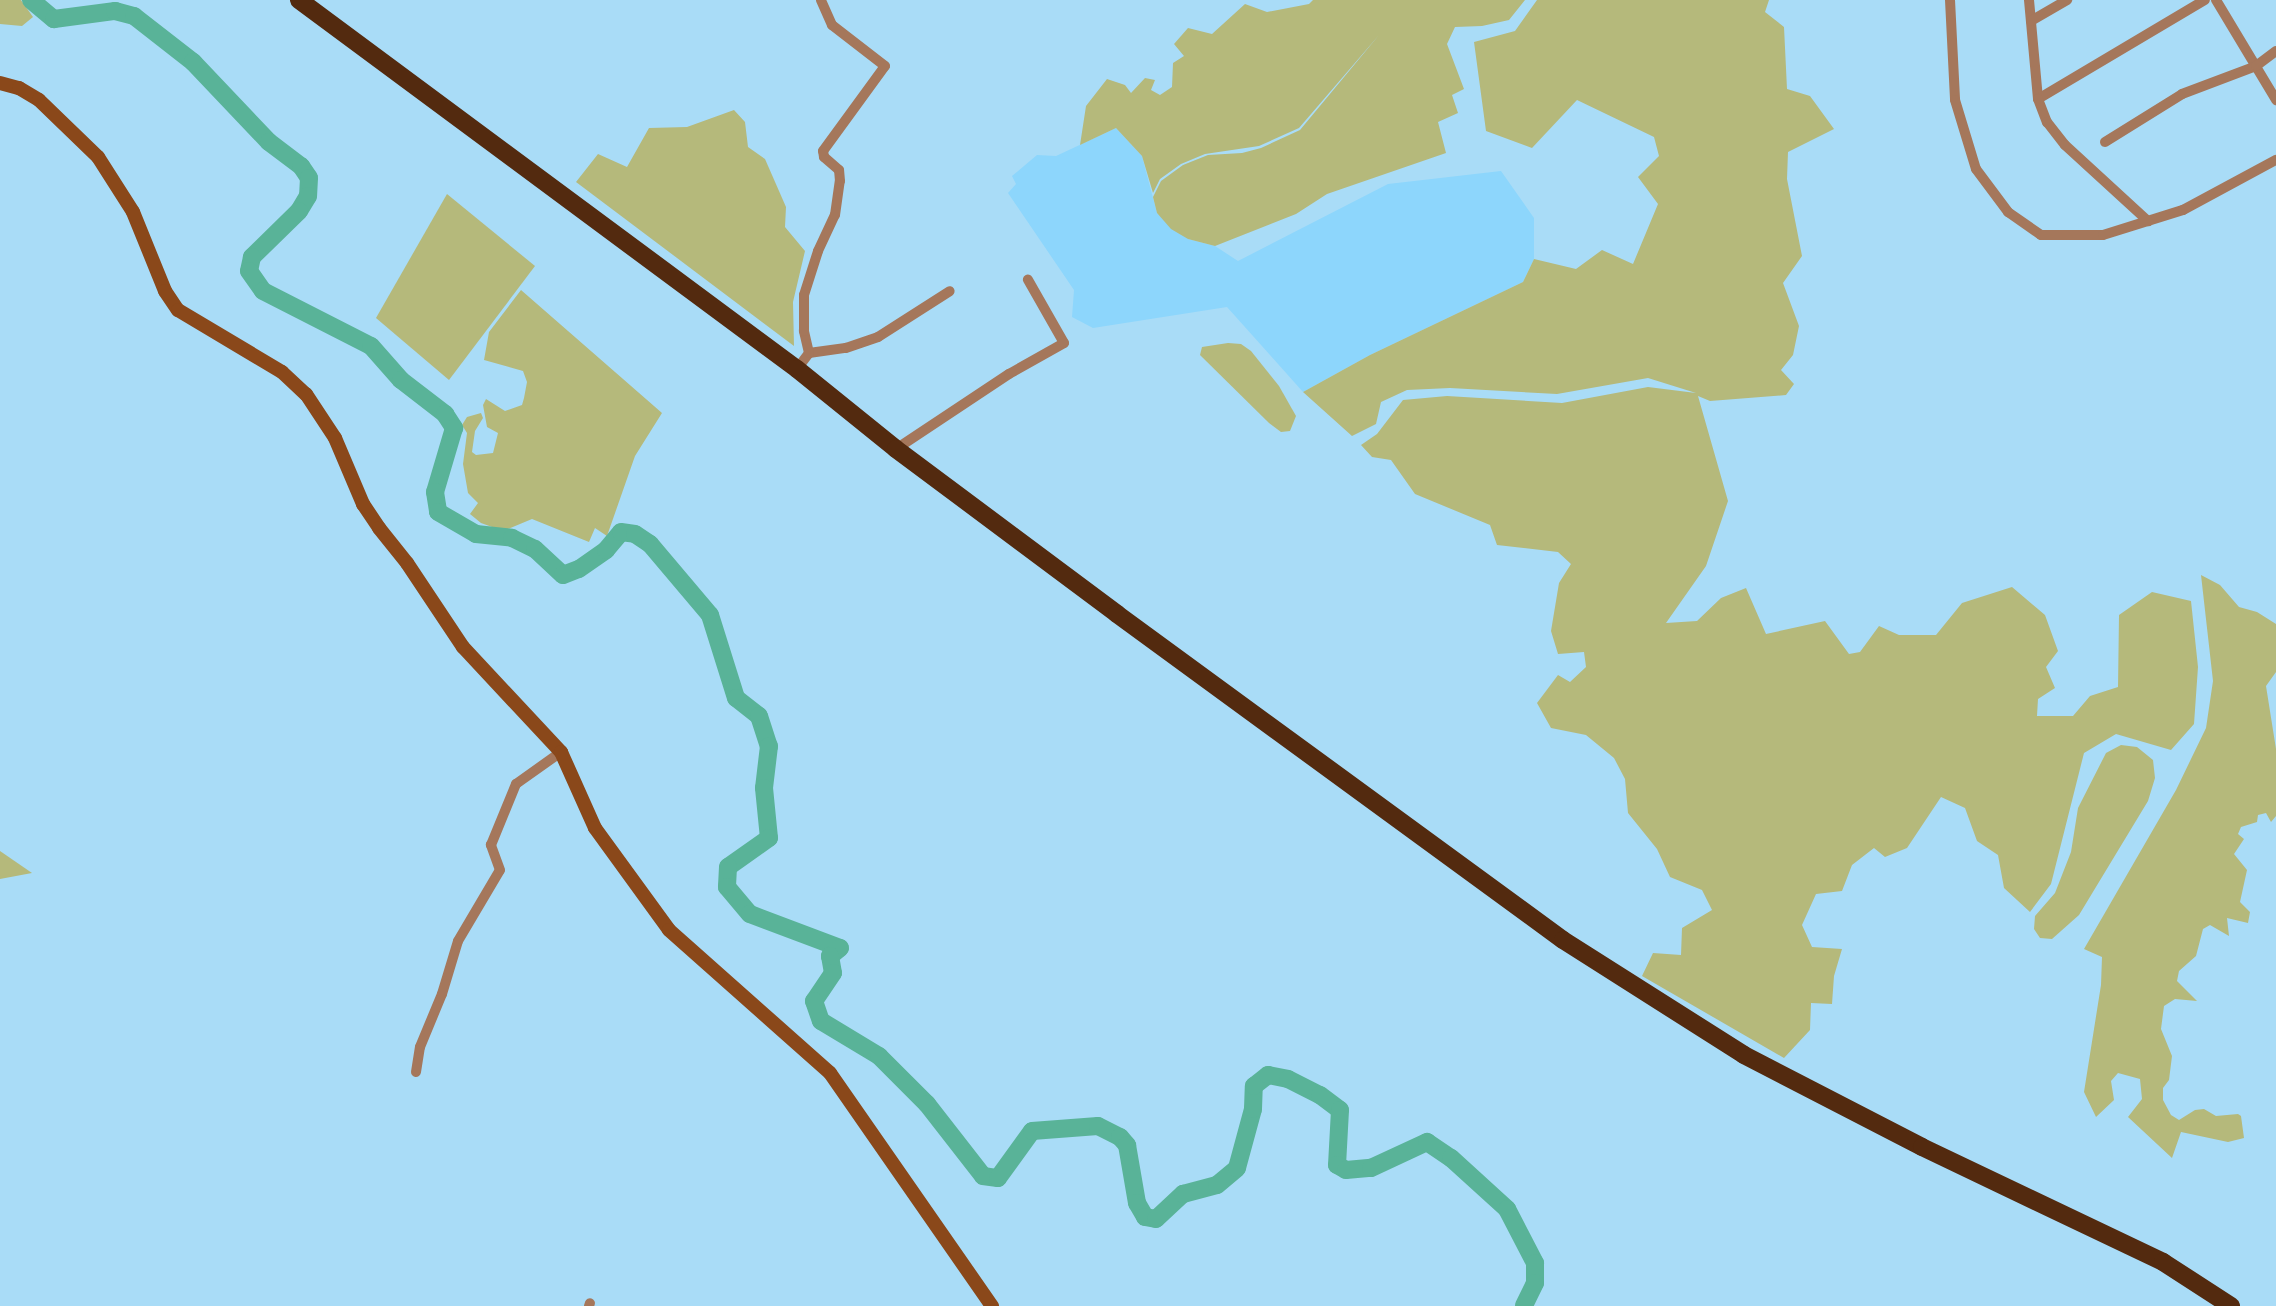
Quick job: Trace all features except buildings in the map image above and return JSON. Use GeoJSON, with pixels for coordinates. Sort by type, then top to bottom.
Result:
{"type":"FeatureCollection","features":[{"type":"Feature","properties":{"kind":"highway"},"geometry":{"type":"LineString","coordinates":[[299,0],[797,369],[896,449],[1469,874],[1642,994],[1744,1055],[1843,1108],[2163,1262],[2231,1306]]}},
{"type":"Feature","properties":{"kind":"main road"},"geometry":{"type":"LineString","coordinates":[[0,83],[19,88],[39,100],[98,157],[133,212],[165,291],[178,310],[282,372],[306,394],[335,438],[363,504],[463,647],[561,752],[595,828],[669,930],[830,1073],[992,1306]]}},
{"type":"Feature","properties":{"kind":"street"},"geometry":{"type":"LineString","coordinates":[[809,353],[804,331],[804,295],[818,251],[835,215],[841,175],[823,151],[885,66],[832,25],[821,0]]}},
{"type":"Feature","properties":{"kind":"street"},"geometry":{"type":"LineString","coordinates":[[1950,0],[1951,55],[1961,129],[1976,169],[2008,212],[2041,235],[2103,235],[2148,221],[2196,204],[2276,160]]}},
{"type":"Feature","properties":{"kind":"street"},"geometry":{"type":"LineString","coordinates":[[2029,0],[2038,99],[2047,122],[2065,145],[2148,221]]}},
{"type":"Feature","properties":{"kind":"street"},"geometry":{"type":"LineString","coordinates":[[2031,21],[2067,0]]}},
{"type":"Feature","properties":{"kind":"street"},"geometry":{"type":"LineString","coordinates":[[2038,99],[2205,0]]}},
{"type":"Feature","properties":{"kind":"street"},"geometry":{"type":"LineString","coordinates":[[2216,0],[2276,100]]}},
{"type":"Feature","properties":{"kind":"street"},"geometry":{"type":"LineString","coordinates":[[2105,142],[2182,94],[2256,66],[2276,51]]}},
{"type":"Feature","properties":{"kind":"street"},"geometry":{"type":"LineString","coordinates":[[896,449],[1009,374],[1064,343],[1028,280]]}},
{"type":"Feature","properties":{"kind":"street"},"geometry":{"type":"LineString","coordinates":[[797,369],[809,353],[846,348],[878,337],[950,291]]}},
{"type":"Feature","properties":{"kind":"street"},"geometry":{"type":"LineString","coordinates":[[416,1072],[420,1047],[442,994],[458,941],[500,870],[491,845],[516,784],[561,752]]}},
{"type":"Feature","properties":{"kind":"shaded area"},"geometry":{"type":"Polygon","coordinates":[[[1116,128],[1142,156],[1157,213],[1188,239],[1215,246],[1238,261],[1388,184],[1501,171],[1534,218],[1534,259],[1523,282],[1370,355],[1303,392],[1227,307],[1093,328],[1072,317],[1074,290],[1008,193],[1016,184],[1012,176],[1037,155],[1056,156],[1116,128]]]}},
{"type":"Feature","properties":{"kind":"green space"},"geometry":{"type":"Polygon","coordinates":[[[0,0],[21,0],[33,17],[22,26],[0,24],[0,0]]]}},
{"type":"Feature","properties":{"kind":"green space"},"geometry":{"type":"Polygon","coordinates":[[[1313,0],[1525,0],[1509,20],[1482,26],[1455,27],[1447,44],[1464,89],[1452,95],[1458,113],[1438,122],[1446,153],[1327,194],[1296,214],[1215,246],[1188,239],[1171,229],[1157,213],[1153,197],[1161,181],[1183,165],[1208,155],[1242,153],[1261,148],[1300,130],[1379,35],[1299,128],[1259,146],[1205,154],[1181,164],[1160,179],[1153,193],[1142,156],[1116,128],[1080,145],[1086,106],[1107,79],[1125,85],[1131,93],[1145,78],[1155,80],[1151,90],[1160,95],[1172,87],[1173,63],[1184,56],[1174,44],[1188,28],[1212,34],[1245,4],[1267,12],[1309,4],[1313,0]]]}},
{"type":"Feature","properties":{"kind":"green space"},"geometry":{"type":"Polygon","coordinates":[[[1537,0],[1769,0],[1765,12],[1784,27],[1787,89],[1810,96],[1834,129],[1788,152],[1787,179],[1802,256],[1783,283],[1799,326],[1793,355],[1781,370],[1794,384],[1786,395],[1710,401],[1698,396],[1728,501],[1706,566],[1666,623],[1697,621],[1721,598],[1746,588],[1766,634],[1825,621],[1849,654],[1860,652],[1879,626],[1899,635],[1936,635],[1962,603],[2012,587],[2045,615],[2058,651],[2046,667],[2055,688],[2038,699],[2037,716],[2073,716],[2090,696],[2118,687],[2119,615],[2152,592],[2191,601],[2198,667],[2194,724],[2171,750],[2116,734],[2084,753],[2051,884],[2030,912],[2004,888],[1998,855],[1977,841],[1965,808],[1941,797],[1907,848],[1885,857],[1874,848],[1852,865],[1842,891],[1816,894],[1802,925],[1812,947],[1842,949],[1834,976],[1832,1004],[1811,1003],[1810,1030],[1784,1058],[1642,976],[1653,953],[1681,955],[1682,928],[1712,910],[1702,890],[1670,877],[1657,849],[1628,813],[1625,779],[1614,758],[1586,735],[1551,728],[1537,703],[1558,675],[1570,682],[1586,667],[1584,652],[1558,654],[1551,631],[1559,583],[1571,564],[1558,552],[1497,545],[1490,525],[1415,494],[1391,460],[1372,457],[1361,445],[1377,434],[1403,400],[1447,396],[1562,403],[1648,387],[1696,393],[1648,378],[1557,394],[1450,388],[1407,390],[1381,402],[1376,424],[1352,436],[1303,392],[1370,355],[1523,282],[1534,259],[1576,269],[1602,250],[1633,264],[1658,204],[1638,177],[1659,156],[1654,137],[1577,100],[1532,148],[1486,131],[1474,42],[1515,31],[1537,0]]]}},
{"type":"Feature","properties":{"kind":"green space"},"geometry":{"type":"Polygon","coordinates":[[[734,110],[745,122],[748,147],[765,159],[786,207],[785,227],[805,251],[793,302],[794,346],[576,182],[598,154],[627,167],[649,128],[687,127],[734,110]]]}},
{"type":"Feature","properties":{"kind":"green space"},"geometry":{"type":"Polygon","coordinates":[[[447,194],[535,266],[449,380],[376,318],[447,194]]]}},
{"type":"Feature","properties":{"kind":"green space"},"geometry":{"type":"Polygon","coordinates":[[[521,290],[662,413],[635,456],[607,536],[595,528],[589,542],[532,519],[503,531],[481,523],[470,514],[478,503],[468,493],[463,464],[467,433],[462,425],[467,417],[481,413],[483,418],[475,431],[472,452],[476,455],[493,453],[498,433],[487,427],[483,405],[486,399],[505,411],[522,405],[527,382],[523,371],[484,360],[489,332],[521,290]]]}},
{"type":"Feature","properties":{"kind":"green space"},"geometry":{"type":"Polygon","coordinates":[[[1241,344],[1251,351],[1279,386],[1296,416],[1290,431],[1281,432],[1269,423],[1200,355],[1202,347],[1241,344]]]}},
{"type":"Feature","properties":{"kind":"green space"},"geometry":{"type":"Polygon","coordinates":[[[2201,575],[2220,585],[2239,607],[2257,612],[2276,624],[2276,672],[2266,686],[2276,749],[2276,816],[2271,822],[2266,813],[2258,815],[2257,822],[2241,827],[2238,834],[2244,839],[2234,854],[2247,870],[2240,902],[2250,912],[2248,923],[2227,918],[2229,936],[2210,925],[2203,929],[2196,956],[2179,971],[2177,981],[2197,1001],[2175,999],[2164,1006],[2161,1029],[2172,1056],[2169,1080],[2163,1088],[2163,1100],[2171,1115],[2179,1120],[2195,1110],[2204,1109],[2216,1116],[2238,1114],[2241,1116],[2244,1138],[2228,1142],[2181,1132],[2172,1158],[2128,1117],[2142,1099],[2140,1079],[2118,1073],[2111,1081],[2114,1100],[2096,1117],[2084,1092],[2101,985],[2102,957],[2084,949],[2176,790],[2206,728],[2213,681],[2201,575]]]}},
{"type":"Feature","properties":{"kind":"green space"},"geometry":{"type":"Polygon","coordinates":[[[2121,745],[2137,747],[2153,760],[2155,778],[2148,801],[2079,915],[2052,939],[2040,938],[2034,929],[2035,916],[2055,893],[2071,852],[2078,808],[2106,753],[2121,745]]]}},
{"type":"Feature","properties":{"kind":"green space"},"geometry":{"type":"Polygon","coordinates":[[[0,851],[32,873],[0,879],[0,851]]]}},
{"type":"Feature","properties":{"kind":"waterway"},"geometry":{"type":"LineString","coordinates":[[31,0],[54,19],[115,11],[134,16],[193,62],[269,142],[301,166],[309,178],[308,196],[299,211],[252,257],[249,271],[263,291],[371,346],[401,380],[445,414],[454,428],[435,492],[438,512],[476,534],[512,538],[535,549],[563,575],[579,569],[606,550],[621,532],[635,534],[650,544],[710,615],[736,698],[759,716],[769,746],[764,788],[769,838],[728,867],[727,887],[750,914],[840,948],[830,956],[833,973],[814,1001],[821,1021],[879,1056],[927,1104],[983,1176],[998,1178],[1032,1131],[1098,1126],[1120,1137],[1127,1145],[1137,1203],[1145,1217],[1156,1219],[1183,1194],[1217,1185],[1237,1168],[1253,1109],[1254,1086],[1268,1075],[1288,1079],[1320,1095],[1340,1110],[1337,1165],[1346,1170],[1371,1168],[1427,1142],[1451,1158],[1507,1209],[1535,1263],[1535,1283],[1524,1306]]}}]}
